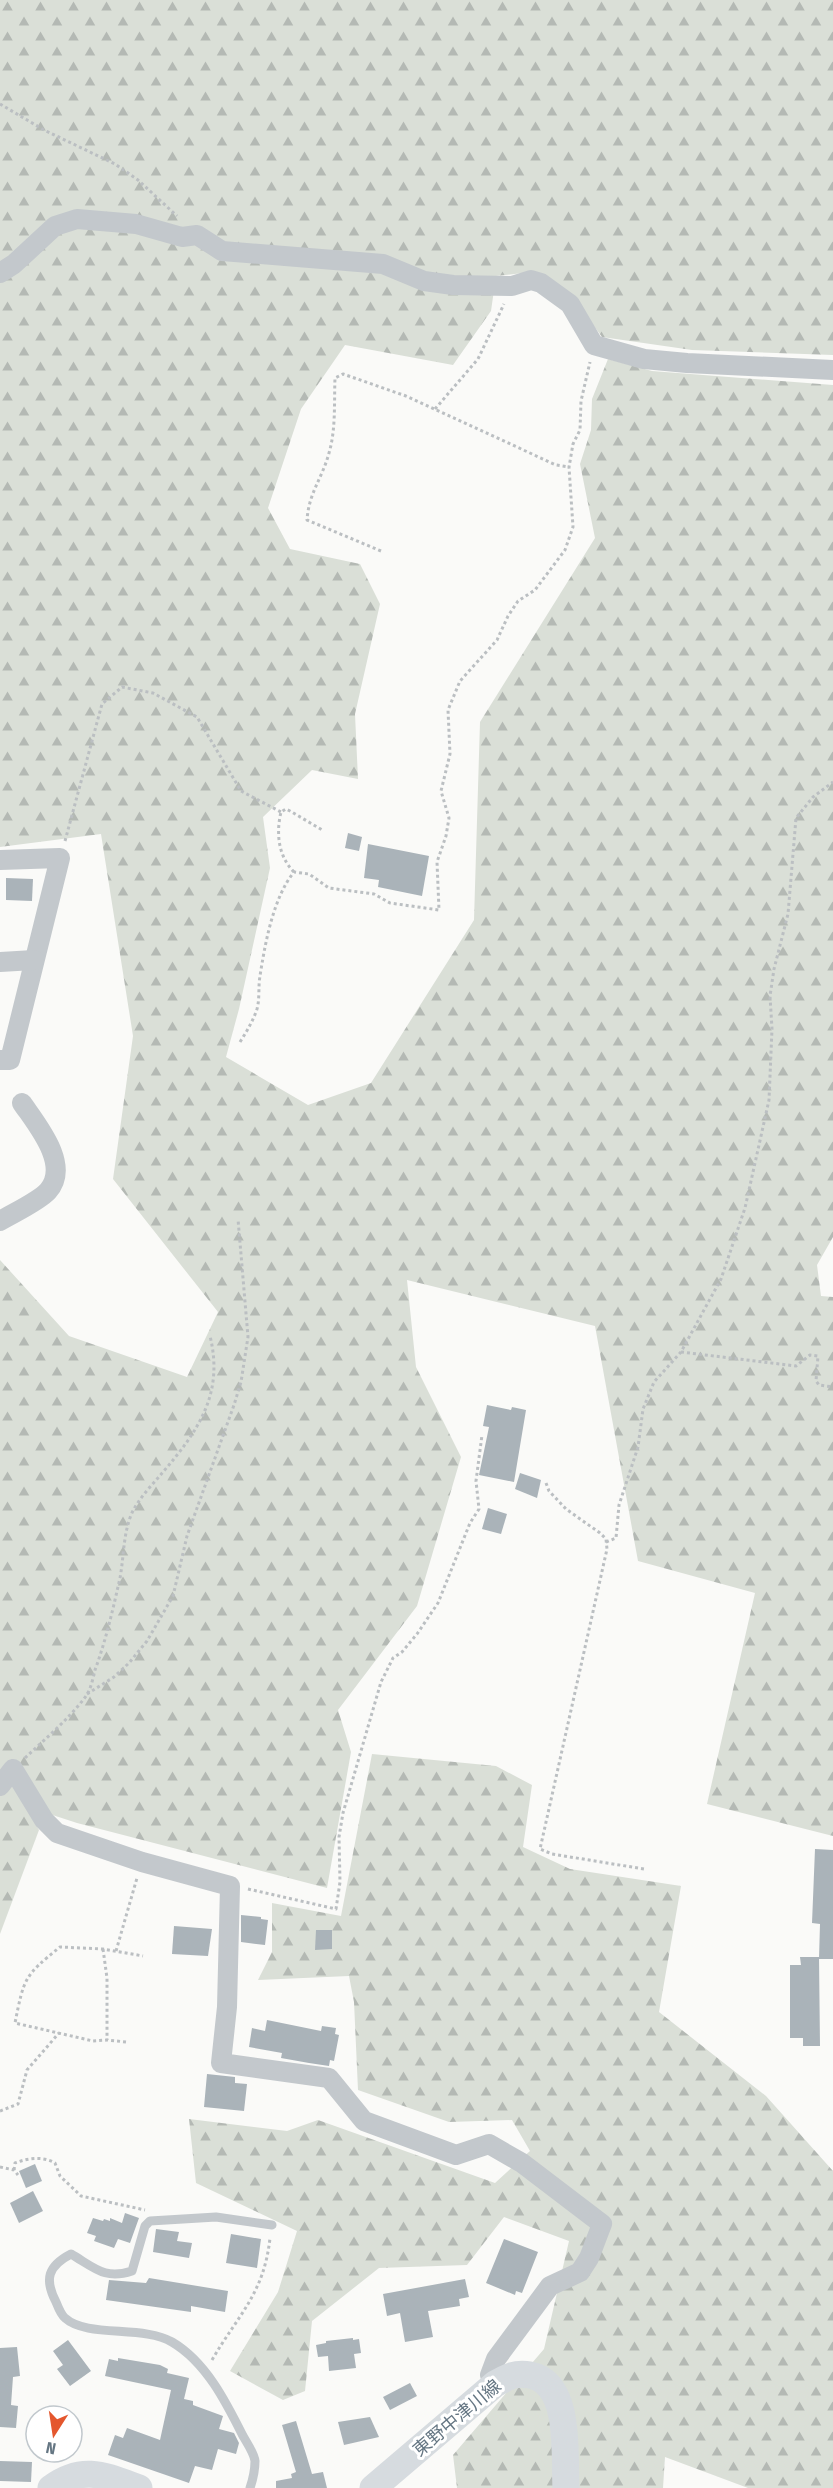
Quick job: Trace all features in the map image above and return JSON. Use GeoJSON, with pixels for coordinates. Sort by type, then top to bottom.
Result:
{"type":"FeatureCollection","features":[{"type":"Feature","properties":{"kind":"main road","name":"東野中津川線"},"geometry":{"type":"LineString","coordinates":[[373,2488],[495,2384],[511,2375],[526,2374],[538,2377],[554,2391],[559,2401],[564,2429],[566,2488]]}},
{"type":"Feature","properties":{"kind":"main road"},"geometry":{"type":"LineString","coordinates":[[51,2488],[69,2478],[90,2473],[139,2488]]}},
{"type":"Feature","properties":{"kind":"street"},"geometry":{"type":"LineString","coordinates":[[0,273],[14,264],[55,226],[77,219],[136,224],[182,237],[197,235],[222,251],[383,264],[423,281],[453,285],[514,285],[531,280],[541,283],[570,304],[594,345],[644,359],[833,370]]}},
{"type":"Feature","properties":{"kind":"street"},"geometry":{"type":"LineString","coordinates":[[0,860],[60,858],[10,1059],[0,1060]]}},
{"type":"Feature","properties":{"kind":"street"},"geometry":{"type":"LineString","coordinates":[[0,962],[34,960]]}},
{"type":"Feature","properties":{"kind":"street"},"geometry":{"type":"LineString","coordinates":[[0,1221],[47,1192],[53,1182],[55,1158],[44,1135],[22,1103]]}},
{"type":"Feature","properties":{"kind":"street"},"geometry":{"type":"LineString","coordinates":[[0,1786],[13,1769],[44,1820],[57,1833],[142,1862],[230,1886],[228,2007],[221,2063],[329,2078],[364,2121],[456,2155],[489,2144],[522,2163],[602,2224],[588,2259],[580,2272],[550,2286],[496,2359],[490,2375],[495,2384]]}},
{"type":"Feature","properties":{"kind":"lane"},"geometry":{"type":"LineString","coordinates":[[250,2488],[255,2459],[231,2412],[205,2372],[172,2342],[135,2332],[83,2327],[64,2318],[48,2288],[50,2274],[59,2260],[71,2254],[103,2272],[117,2276],[132,2271],[145,2226],[150,2221],[216,2217],[272,2225]]}},
{"type":"Feature","properties":{"kind":"path"},"geometry":{"type":"LineString","coordinates":[[0,104],[78,148],[114,164],[160,199],[197,235]]}},
{"type":"Feature","properties":{"kind":"path"},"geometry":{"type":"LineString","coordinates":[[435,409],[478,359],[514,285]]}},
{"type":"Feature","properties":{"kind":"path"},"geometry":{"type":"LineString","coordinates":[[281,812],[279,845],[282,856],[294,872],[309,874],[329,888],[374,894],[390,903],[439,910],[437,861],[446,836],[449,818],[441,791],[450,754],[448,711],[460,681],[497,640],[508,615],[518,601],[535,590],[565,550],[573,527],[569,467],[573,444],[580,430],[581,401],[594,345]]}},
{"type":"Feature","properties":{"kind":"path"},"geometry":{"type":"LineString","coordinates":[[381,551],[307,520],[308,502],[328,457],[333,437],[335,378],[343,374],[406,396],[556,465],[569,467]]}},
{"type":"Feature","properties":{"kind":"path"},"geometry":{"type":"LineString","coordinates":[[60,858],[102,704],[122,687],[153,693],[197,717],[241,791],[281,812]]}},
{"type":"Feature","properties":{"kind":"path"},"geometry":{"type":"LineString","coordinates":[[606,1542],[616,1538],[620,1505],[638,1448],[643,1409],[654,1382],[681,1352],[721,1279],[744,1208],[769,1100],[772,1029],[770,996],[774,969],[788,914],[796,818],[813,797],[833,782]]}},
{"type":"Feature","properties":{"kind":"path"},"geometry":{"type":"LineString","coordinates":[[281,812],[286,809],[324,831]]}},
{"type":"Feature","properties":{"kind":"path"},"geometry":{"type":"LineString","coordinates":[[240,1042],[258,1006],[268,929],[288,880],[294,872]]}},
{"type":"Feature","properties":{"kind":"path"},"geometry":{"type":"LineString","coordinates":[[13,1769],[64,1720],[87,1694],[114,1677],[129,1663],[147,1641],[173,1596],[187,1536],[241,1382],[248,1337],[238,1220]]}},
{"type":"Feature","properties":{"kind":"path"},"geometry":{"type":"LineString","coordinates":[[87,1694],[107,1639],[122,1569],[124,1537],[132,1513],[146,1491],[187,1444],[199,1426],[214,1376],[215,1357],[210,1336]]}},
{"type":"Feature","properties":{"kind":"path"},"geometry":{"type":"LineString","coordinates":[[681,1352],[796,1366],[810,1355],[818,1356],[816,1381],[819,1385],[833,1387]]}},
{"type":"Feature","properties":{"kind":"path"},"geometry":{"type":"LineString","coordinates":[[230,1886],[336,1909],[340,1882],[339,1837],[343,1813],[381,1682],[393,1658],[402,1652],[417,1634],[438,1603],[466,1532],[478,1509],[476,1481],[483,1436]]}},
{"type":"Feature","properties":{"kind":"path"},"geometry":{"type":"LineString","coordinates":[[546,1483],[556,1500],[600,1533],[608,1549],[540,1849],[552,1854],[644,1869]]}},
{"type":"Feature","properties":{"kind":"path"},"geometry":{"type":"LineString","coordinates":[[116,1951],[142,1862]]}},
{"type":"Feature","properties":{"kind":"path"},"geometry":{"type":"LineString","coordinates":[[126,2042],[93,2041],[15,2023],[22,1985],[34,1968],[60,1947],[103,1949],[143,1956]]}},
{"type":"Feature","properties":{"kind":"path"},"geometry":{"type":"LineString","coordinates":[[103,1949],[107,1978],[107,2040]]}},
{"type":"Feature","properties":{"kind":"path"},"geometry":{"type":"LineString","coordinates":[[0,2111],[18,2103],[27,2070],[58,2033]]}},
{"type":"Feature","properties":{"kind":"path"},"geometry":{"type":"LineString","coordinates":[[14,2170],[15,2163],[26,2158],[48,2159],[55,2163],[60,2175],[81,2196],[146,2210]]}},
{"type":"Feature","properties":{"kind":"path"},"geometry":{"type":"LineString","coordinates":[[0,2167],[14,2170],[18,2175]]}},
{"type":"Feature","properties":{"kind":"path"},"geometry":{"type":"LineString","coordinates":[[205,2372],[259,2286],[268,2257],[272,2225]]}},
{"type":"Feature","properties":{"kind":"green space"},"geometry":{"type":"Polygon","coordinates":[[[0,0],[833,0],[833,355],[692,350],[602,337],[574,299],[523,273],[496,276],[491,311],[453,365],[345,345],[301,409],[268,508],[290,549],[360,564],[380,604],[355,714],[358,779],[312,770],[263,817],[270,868],[226,1057],[308,1105],[371,1083],[474,920],[480,722],[595,538],[580,464],[591,430],[592,399],[608,359],[652,371],[833,385],[833,1237],[817,1265],[821,1296],[833,1297],[833,1836],[707,1804],[755,1593],[638,1561],[595,1326],[407,1280],[416,1367],[461,1457],[417,1606],[338,1710],[351,1752],[327,1888],[77,1823],[25,1806],[39,1830],[0,1934],[0,1260],[69,1336],[187,1377],[218,1312],[113,1179],[133,1036],[101,834],[0,847],[0,0]]]}},
{"type":"Feature","properties":{"kind":"green space"},"geometry":{"type":"Polygon","coordinates":[[[372,1754],[496,1766],[532,1785],[523,1847],[570,1869],[681,1886],[659,2012],[766,2096],[833,2171],[833,2488],[748,2488],[665,2457],[663,2488],[457,2488],[453,2455],[544,2349],[569,2241],[504,2217],[467,2265],[379,2268],[312,2321],[305,2391],[283,2400],[230,2371],[278,2292],[297,2231],[196,2183],[189,2119],[287,2131],[318,2120],[495,2183],[530,2151],[512,2120],[449,2122],[358,2090],[354,2002],[349,1976],[258,1980],[272,1952],[272,1903],[341,1916],[372,1754]]]}},
{"type":"Feature","properties":{"kind":"building"},"geometry":{"type":"Polygon","coordinates":[[[348,833],[362,837],[359,851],[345,848],[348,833]]]}},
{"type":"Feature","properties":{"kind":"building"},"geometry":{"type":"Polygon","coordinates":[[[368,844],[429,856],[422,896],[378,887],[379,880],[364,878],[368,844]]]}},
{"type":"Feature","properties":{"kind":"building"},"geometry":{"type":"Polygon","coordinates":[[[6,878],[33,879],[32,901],[6,900],[6,878]]]}},
{"type":"Feature","properties":{"kind":"building"},"geometry":{"type":"Polygon","coordinates":[[[487,1405],[511,1410],[512,1407],[526,1410],[514,1482],[479,1475],[489,1427],[483,1426],[487,1405]]]}},
{"type":"Feature","properties":{"kind":"building"},"geometry":{"type":"Polygon","coordinates":[[[520,1473],[541,1480],[537,1498],[515,1489],[520,1473]]]}},
{"type":"Feature","properties":{"kind":"building"},"geometry":{"type":"Polygon","coordinates":[[[488,1508],[507,1514],[501,1534],[482,1529],[488,1508]]]}},
{"type":"Feature","properties":{"kind":"building"},"geometry":{"type":"Polygon","coordinates":[[[815,1849],[833,1850],[833,1959],[819,1959],[820,1924],[812,1923],[815,1849]]]}},
{"type":"Feature","properties":{"kind":"building"},"geometry":{"type":"Polygon","coordinates":[[[241,1915],[268,1920],[265,1945],[241,1942],[241,1915]]]}},
{"type":"Feature","properties":{"kind":"building"},"geometry":{"type":"Polygon","coordinates":[[[174,1926],[212,1929],[208,1956],[172,1954],[174,1926]]]}},
{"type":"Feature","properties":{"kind":"building"},"geometry":{"type":"Polygon","coordinates":[[[316,1930],[332,1930],[332,1949],[315,1950],[316,1930]]]}},
{"type":"Feature","properties":{"kind":"building"},"geometry":{"type":"Polygon","coordinates":[[[800,1957],[819,1957],[820,2046],[803,2046],[803,2038],[790,2038],[790,1965],[801,1965],[800,1957]]]}},
{"type":"Feature","properties":{"kind":"building"},"geometry":{"type":"Polygon","coordinates":[[[267,2020],[321,2031],[322,2026],[336,2028],[335,2034],[339,2035],[334,2061],[330,2060],[329,2066],[309,2063],[281,2058],[282,2053],[249,2047],[252,2028],[265,2031],[267,2020]]]}},
{"type":"Feature","properties":{"kind":"building"},"geometry":{"type":"Polygon","coordinates":[[[207,2074],[235,2077],[235,2083],[247,2084],[244,2111],[204,2107],[207,2074]]]}},
{"type":"Feature","properties":{"kind":"building"},"geometry":{"type":"Polygon","coordinates":[[[35,2164],[42,2181],[26,2188],[19,2171],[35,2164]]]}},
{"type":"Feature","properties":{"kind":"building"},"geometry":{"type":"Polygon","coordinates":[[[33,2191],[43,2211],[19,2223],[10,2203],[33,2191]]]}},
{"type":"Feature","properties":{"kind":"building"},"geometry":{"type":"Polygon","coordinates":[[[125,2213],[139,2218],[130,2243],[118,2239],[114,2248],[94,2241],[96,2236],[87,2233],[93,2218],[110,2221],[110,2218],[122,2223],[125,2213]]]}},
{"type":"Feature","properties":{"kind":"building"},"geometry":{"type":"Polygon","coordinates":[[[156,2229],[179,2232],[177,2241],[192,2243],[189,2258],[153,2252],[156,2229]]]}},
{"type":"Feature","properties":{"kind":"building"},"geometry":{"type":"Polygon","coordinates":[[[231,2234],[261,2239],[257,2268],[226,2263],[231,2234]]]}},
{"type":"Feature","properties":{"kind":"building"},"geometry":{"type":"Polygon","coordinates":[[[504,2239],[538,2252],[522,2293],[516,2291],[515,2295],[486,2283],[504,2239]]]}},
{"type":"Feature","properties":{"kind":"building"},"geometry":{"type":"Polygon","coordinates":[[[149,2278],[228,2291],[225,2312],[191,2306],[191,2312],[106,2300],[109,2280],[146,2283],[149,2278]]]}},
{"type":"Feature","properties":{"kind":"building"},"geometry":{"type":"Polygon","coordinates":[[[465,2279],[469,2297],[459,2299],[460,2306],[428,2311],[433,2337],[405,2342],[400,2313],[387,2316],[383,2294],[465,2279]]]}},
{"type":"Feature","properties":{"kind":"building"},"geometry":{"type":"Polygon","coordinates":[[[353,2338],[353,2340],[359,2339],[361,2353],[354,2354],[356,2368],[329,2371],[328,2356],[318,2357],[316,2345],[326,2343],[326,2341],[353,2338]]]}},
{"type":"Feature","properties":{"kind":"building"},"geometry":{"type":"Polygon","coordinates":[[[68,2340],[91,2371],[70,2386],[57,2369],[63,2365],[53,2351],[68,2340]]]}},
{"type":"Feature","properties":{"kind":"building"},"geometry":{"type":"Polygon","coordinates":[[[17,2347],[20,2376],[13,2377],[11,2405],[18,2406],[16,2428],[0,2427],[0,2348],[17,2347]]]}},
{"type":"Feature","properties":{"kind":"building"},"geometry":{"type":"Polygon","coordinates":[[[118,2358],[160,2365],[168,2369],[167,2373],[189,2378],[184,2399],[193,2401],[193,2405],[223,2416],[219,2429],[234,2433],[239,2443],[236,2454],[218,2449],[212,2470],[195,2466],[189,2483],[108,2455],[115,2435],[123,2438],[127,2428],[160,2440],[171,2390],[105,2376],[109,2359],[118,2361],[118,2358]]]}},
{"type":"Feature","properties":{"kind":"building"},"geometry":{"type":"Polygon","coordinates":[[[410,2383],[417,2396],[390,2410],[383,2397],[410,2383]]]}},
{"type":"Feature","properties":{"kind":"building"},"geometry":{"type":"Polygon","coordinates":[[[370,2417],[379,2437],[344,2445],[338,2422],[370,2417]]]}},
{"type":"Feature","properties":{"kind":"building"},"geometry":{"type":"Polygon","coordinates":[[[296,2421],[312,2474],[323,2472],[327,2488],[276,2488],[276,2481],[292,2478],[291,2474],[296,2472],[282,2425],[296,2421]]]}},
{"type":"Feature","properties":{"kind":"building"},"geometry":{"type":"Polygon","coordinates":[[[0,2461],[32,2464],[31,2482],[0,2481],[0,2461]]]}}]}
